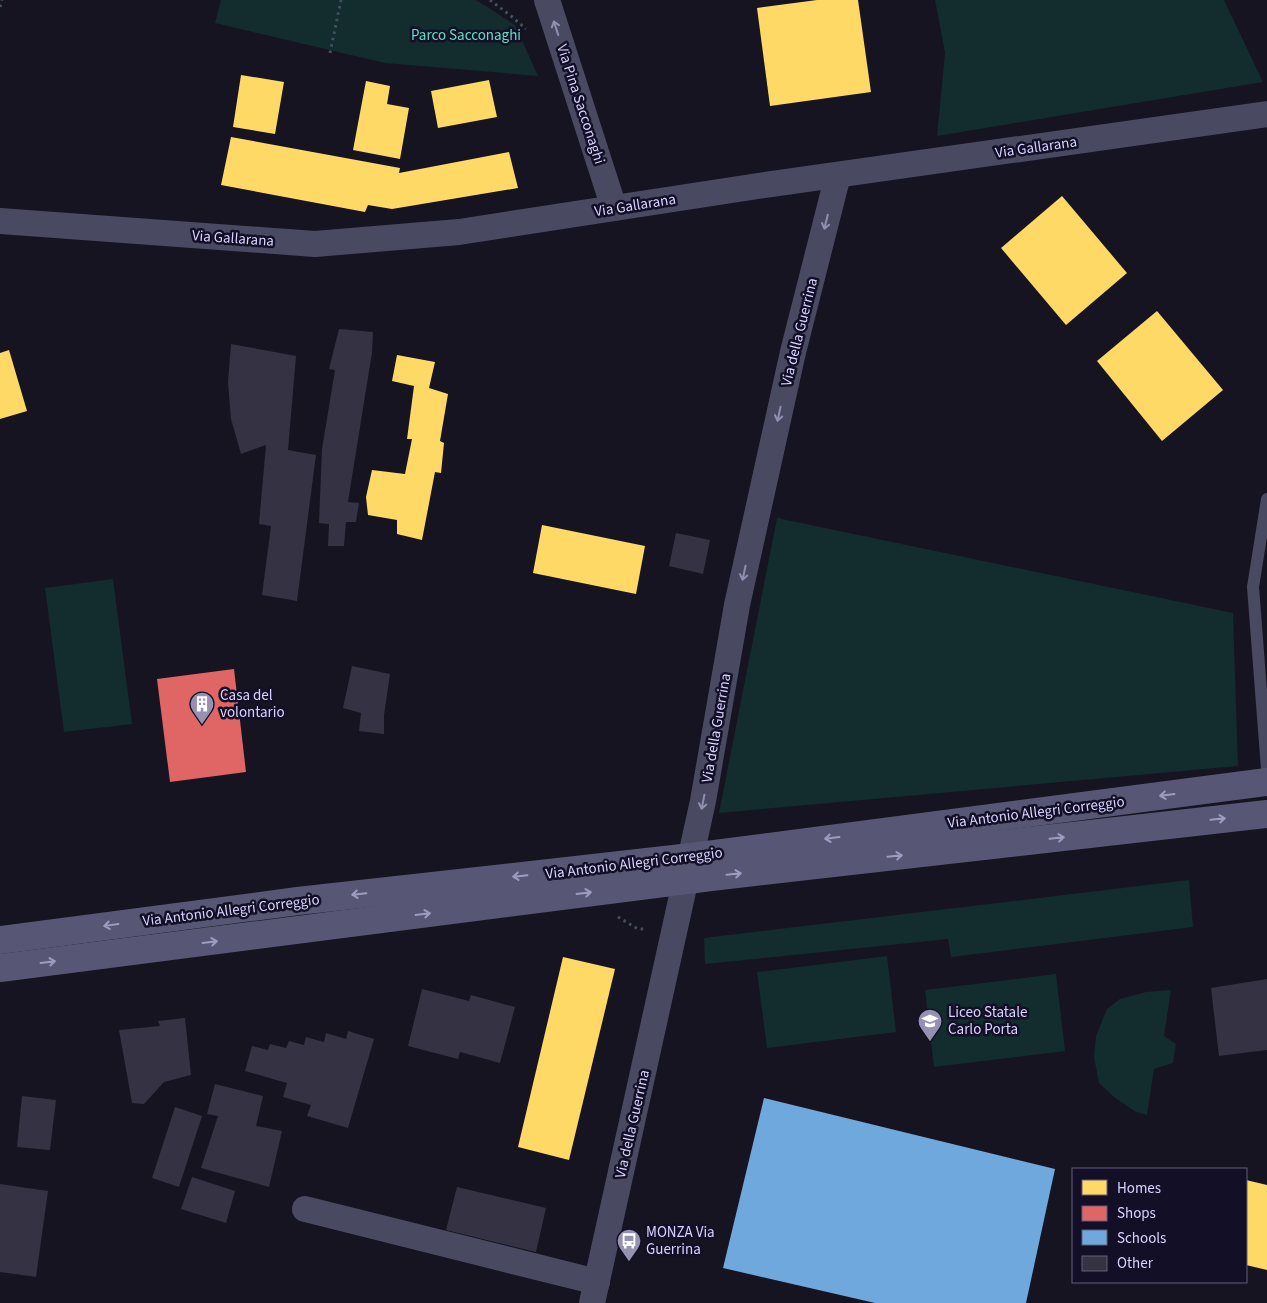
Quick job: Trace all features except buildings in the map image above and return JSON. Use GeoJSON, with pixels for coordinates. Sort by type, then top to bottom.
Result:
{"type":"FeatureCollection","features":[{"type":"Feature","properties":{"kind":"street","name":"Via Pina Sacconaghi"},"geometry":{"type":"LineString","coordinates":[[547,0],[614,208]]}},
{"type":"Feature","properties":{"kind":"street","name":"Via Gallarana"},"geometry":{"type":"LineString","coordinates":[[0,221],[314,244],[458,232],[758,186],[1267,114]]}},
{"type":"Feature","properties":{"kind":"street","name":"Via della Guerrina"},"geometry":{"type":"LineString","coordinates":[[305,1210],[594,1293],[703,801],[737,605],[793,352],[838,175]]}},
{"type":"Feature","properties":{"kind":"street","name":"Via Antonio Allegri Correggio"},"geometry":{"type":"LineString","coordinates":[[0,968],[1267,782]]}},
{"type":"Feature","properties":{"kind":"street","name":"Via Antonio Allegri Correggio"},"geometry":{"type":"LineString","coordinates":[[0,940],[298,900],[688,868],[1267,814]]}},
{"type":"Feature","properties":{"kind":"lane"},"geometry":{"type":"LineString","coordinates":[[1267,499],[1253,587],[1267,769]]}},
{"type":"Feature","properties":{"kind":"path"},"geometry":{"type":"LineString","coordinates":[[0,7],[2,0]]}},
{"type":"Feature","properties":{"kind":"path"},"geometry":{"type":"LineString","coordinates":[[330,53],[340,0]]}},
{"type":"Feature","properties":{"kind":"green space","name":"Parco Sacconaghi"},"geometry":{"type":"Polygon","coordinates":[[[221,0],[475,0],[515,25],[538,76],[385,63],[215,23],[221,0]]]}},
{"type":"Feature","properties":{"kind":"green space"},"geometry":{"type":"Polygon","coordinates":[[[935,0],[1224,0],[1263,82],[937,136],[945,53],[935,0]]]}},
{"type":"Feature","properties":{"kind":"green space"},"geometry":{"type":"Polygon","coordinates":[[[777,518],[1233,613],[1238,766],[719,813],[777,518]]]}},
{"type":"Feature","properties":{"kind":"green space"},"geometry":{"type":"Polygon","coordinates":[[[113,579],[132,724],[64,732],[45,588],[113,579]]]}},
{"type":"Feature","properties":{"kind":"green space"},"geometry":{"type":"Polygon","coordinates":[[[1189,880],[1193,927],[951,957],[948,939],[705,964],[704,938],[1189,880]]]}},
{"type":"Feature","properties":{"kind":"green space"},"geometry":{"type":"Polygon","coordinates":[[[887,956],[896,1032],[767,1048],[757,972],[887,956]]]}},
{"type":"Feature","properties":{"kind":"green space"},"geometry":{"type":"Polygon","coordinates":[[[1056,974],[1065,1051],[934,1067],[925,990],[1056,974]]]}},
{"type":"Feature","properties":{"kind":"green space"},"geometry":{"type":"Polygon","coordinates":[[[1171,990],[1164,1036],[1176,1044],[1173,1063],[1154,1069],[1147,1115],[1136,1112],[1114,1097],[1099,1083],[1094,1057],[1096,1036],[1107,1009],[1120,999],[1146,992],[1171,990]]]}},
{"type":"Feature","properties":{"kind":"place","name":"Casa del volontario"},"geometry":{"type":"Point","coordinates":[202,725]}},
{"type":"Feature","properties":{"kind":"place","name":"Liceo Statale Carlo Porta"},"geometry":{"type":"Point","coordinates":[930,1042]}},
{"type":"Feature","properties":{"kind":"place","name":"MONZA Via Guerrina"},"geometry":{"type":"Point","coordinates":[629,1262]}}]}
